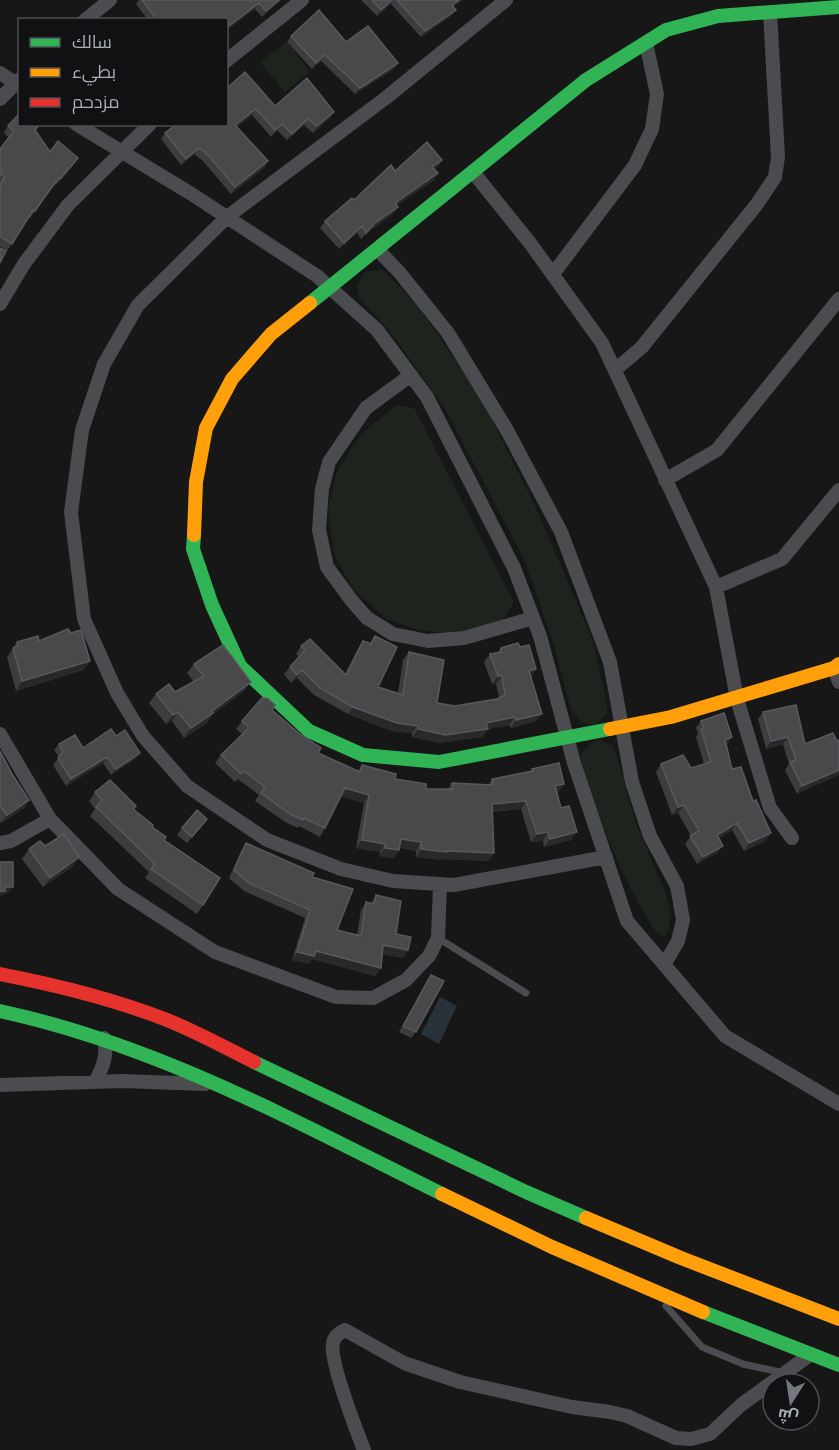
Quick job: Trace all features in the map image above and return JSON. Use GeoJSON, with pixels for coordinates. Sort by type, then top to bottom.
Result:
{"type":"FeatureCollection","features":[{"type":"Feature","properties":{"kind":"main road"},"geometry":{"type":"LineString","coordinates":[[836,666],[737,699],[671,717],[568,738],[439,762],[363,755],[309,730],[240,666],[212,605],[193,549],[196,482],[206,429],[232,379],[271,334],[586,80],[666,30],[718,16],[839,7]]}},
{"type":"Feature","properties":{"kind":"main road"},"geometry":{"type":"LineString","coordinates":[[0,974],[131,1006],[169,1021],[526,1192],[681,1258],[839,1318]]}},
{"type":"Feature","properties":{"kind":"main road"},"geometry":{"type":"LineString","coordinates":[[0,1011],[105,1038],[220,1085],[487,1217],[653,1292],[839,1365]]}},
{"type":"Feature","properties":{"kind":"street"},"geometry":{"type":"LineString","coordinates":[[88,18],[110,0]]}},
{"type":"Feature","properties":{"kind":"street"},"geometry":{"type":"LineString","coordinates":[[228,59],[302,0]]}},
{"type":"Feature","properties":{"kind":"street"},"geometry":{"type":"LineString","coordinates":[[506,0],[387,97],[227,217],[138,305],[104,364],[82,430],[71,512],[84,619],[117,693],[142,736],[187,786],[267,840],[341,869],[393,881],[454,885],[606,857]]}},
{"type":"Feature","properties":{"kind":"street"},"geometry":{"type":"LineString","coordinates":[[615,370],[642,347],[757,204],[775,177],[778,157],[770,12]]}},
{"type":"Feature","properties":{"kind":"street"},"geometry":{"type":"LineString","coordinates":[[552,274],[635,165],[652,129],[657,94],[646,43]]}},
{"type":"Feature","properties":{"kind":"street"},"geometry":{"type":"LineString","coordinates":[[0,73],[18,83],[0,99]]}},
{"type":"Feature","properties":{"kind":"street"},"geometry":{"type":"LineString","coordinates":[[79,126],[227,217],[317,276],[377,330],[428,397],[508,557],[540,636],[568,738],[627,921],[725,1036],[839,1104]]}},
{"type":"Feature","properties":{"kind":"street"},"geometry":{"type":"LineString","coordinates":[[0,304],[24,264],[68,205],[148,126]]}},
{"type":"Feature","properties":{"kind":"street"},"geometry":{"type":"LineString","coordinates":[[473,172],[602,343],[615,370],[716,587],[737,699],[770,808],[792,838]]}},
{"type":"Feature","properties":{"kind":"street"},"geometry":{"type":"LineString","coordinates":[[377,249],[400,273],[448,333],[508,432],[561,532],[610,662],[632,782],[650,836],[677,886],[683,920],[678,941],[664,965]]}},
{"type":"Feature","properties":{"kind":"street"},"geometry":{"type":"LineString","coordinates":[[665,480],[717,450],[839,299]]}},
{"type":"Feature","properties":{"kind":"street"},"geometry":{"type":"LineString","coordinates":[[411,375],[366,408],[329,462],[322,489],[319,530],[327,567],[367,618],[393,634],[428,640],[464,638],[533,618]]}},
{"type":"Feature","properties":{"kind":"street"},"geometry":{"type":"LineString","coordinates":[[716,587],[782,559],[839,490]]}},
{"type":"Feature","properties":{"kind":"street"},"geometry":{"type":"LineString","coordinates":[[836,666],[839,682]]}},
{"type":"Feature","properties":{"kind":"street"},"geometry":{"type":"LineString","coordinates":[[0,734],[50,819],[118,889],[215,952],[336,997],[374,998],[406,980],[429,956],[438,938],[440,884]]}},
{"type":"Feature","properties":{"kind":"street"},"geometry":{"type":"LineString","coordinates":[[0,843],[11,841],[50,819]]}},
{"type":"Feature","properties":{"kind":"street"},"geometry":{"type":"LineString","coordinates":[[95,1082],[104,1065],[105,1038]]}},
{"type":"Feature","properties":{"kind":"street"},"geometry":{"type":"LineString","coordinates":[[0,1085],[95,1082],[220,1085]]}},
{"type":"Feature","properties":{"kind":"street"},"geometry":{"type":"LineString","coordinates":[[364,1450],[351,1418],[332,1344],[337,1334],[345,1330],[404,1363],[430,1373],[503,1393],[627,1416],[676,1438],[691,1439],[710,1434],[732,1412],[761,1390]]}},
{"type":"Feature","properties":{"kind":"street"},"geometry":{"type":"LineString","coordinates":[[785,1372],[811,1354]]}},
{"type":"Feature","properties":{"kind":"lane"},"geometry":{"type":"LineString","coordinates":[[438,938],[526,993]]}},
{"type":"Feature","properties":{"kind":"lane"},"geometry":{"type":"LineString","coordinates":[[653,1292],[702,1347],[743,1364],[779,1372]]}},
{"type":"Feature","properties":{"kind":"shaded area"},"geometry":{"type":"Polygon","coordinates":[[[287,42],[310,72],[285,92],[260,62],[287,42]]]}},
{"type":"Feature","properties":{"kind":"shaded area"},"geometry":{"type":"Polygon","coordinates":[[[383,270],[417,305],[480,396],[535,506],[593,641],[607,705],[607,714],[595,725],[581,722],[571,710],[555,649],[526,563],[444,407],[391,333],[359,297],[357,285],[365,272],[383,270]]]}},
{"type":"Feature","properties":{"kind":"shaded area"},"geometry":{"type":"Polygon","coordinates":[[[397,405],[414,408],[514,602],[503,620],[471,630],[444,633],[418,630],[386,619],[352,588],[334,553],[328,510],[337,471],[360,435],[397,405]]]}},
{"type":"Feature","properties":{"kind":"shaded area"},"geometry":{"type":"Polygon","coordinates":[[[598,739],[614,746],[636,824],[671,911],[669,929],[664,937],[655,931],[631,889],[594,801],[580,756],[587,746],[598,739]]]}},
{"type":"Feature","properties":{"kind":"shaded area"},"geometry":{"type":"Polygon","coordinates":[[[440,997],[457,1006],[439,1044],[421,1034],[440,997]]]}},
{"type":"Feature","properties":{"kind":"building"},"geometry":{"type":"Polygon","coordinates":[[[142,0],[279,0],[266,11],[259,3],[228,26],[228,18],[156,18],[142,0]]]}},
{"type":"Feature","properties":{"kind":"building"},"geometry":{"type":"Polygon","coordinates":[[[372,0],[392,0],[381,10],[372,0]]]}},
{"type":"Feature","properties":{"kind":"building"},"geometry":{"type":"Polygon","coordinates":[[[397,0],[459,0],[452,5],[456,10],[425,31],[397,0]]]}},
{"type":"Feature","properties":{"kind":"building"},"geometry":{"type":"Polygon","coordinates":[[[319,10],[346,42],[368,26],[398,63],[360,88],[325,55],[316,63],[291,36],[319,10]]]}},
{"type":"Feature","properties":{"kind":"building"},"geometry":{"type":"Polygon","coordinates":[[[245,72],[275,106],[307,78],[334,112],[317,126],[308,119],[292,134],[282,124],[275,130],[256,109],[235,125],[268,161],[235,187],[208,155],[199,148],[186,159],[165,133],[174,126],[228,126],[228,87],[245,72]]]}},
{"type":"Feature","properties":{"kind":"building"},"geometry":{"type":"Polygon","coordinates":[[[18,115],[18,126],[38,126],[35,130],[50,152],[58,141],[78,158],[61,178],[59,177],[35,211],[33,210],[12,244],[0,236],[0,185],[5,177],[0,174],[0,149],[14,131],[8,126],[18,115]]]}},
{"type":"Feature","properties":{"kind":"building"},"geometry":{"type":"Polygon","coordinates":[[[427,142],[442,160],[432,167],[438,173],[395,203],[398,207],[375,223],[366,233],[362,226],[344,243],[325,221],[352,198],[354,200],[391,165],[395,171],[427,142]]]}},
{"type":"Feature","properties":{"kind":"building"},"geometry":{"type":"Polygon","coordinates":[[[0,248],[6,251],[0,263],[0,248]]]}},
{"type":"Feature","properties":{"kind":"building"},"geometry":{"type":"Polygon","coordinates":[[[68,629],[71,633],[81,630],[90,661],[22,681],[13,648],[18,646],[17,642],[38,636],[39,641],[68,629]]]}},
{"type":"Feature","properties":{"kind":"building"},"geometry":{"type":"Polygon","coordinates":[[[375,636],[397,647],[378,687],[403,695],[409,652],[444,660],[437,703],[455,706],[497,699],[505,695],[502,676],[498,676],[490,654],[501,652],[501,648],[518,643],[520,647],[529,645],[536,669],[529,671],[542,714],[486,723],[488,729],[445,735],[418,729],[418,726],[397,723],[353,707],[320,688],[302,670],[297,675],[290,667],[305,650],[301,646],[310,639],[346,675],[363,641],[371,644],[375,636]]]}},
{"type":"Feature","properties":{"kind":"building"},"geometry":{"type":"Polygon","coordinates":[[[223,645],[251,682],[191,728],[178,712],[173,715],[156,694],[169,684],[175,692],[204,676],[194,664],[223,645]]]}},
{"type":"Feature","properties":{"kind":"building"},"geometry":{"type":"Polygon","coordinates":[[[262,698],[267,698],[275,705],[272,710],[300,734],[321,748],[318,753],[360,772],[362,765],[396,774],[395,779],[426,784],[426,789],[453,789],[452,783],[493,785],[492,779],[559,763],[564,784],[555,786],[561,808],[569,806],[577,832],[550,839],[548,832],[537,834],[526,801],[492,804],[494,853],[421,849],[421,842],[401,839],[399,850],[385,848],[385,844],[362,840],[369,795],[345,788],[325,828],[304,818],[303,820],[290,814],[261,793],[265,787],[244,771],[241,774],[221,755],[249,728],[242,721],[262,698]]]}},
{"type":"Feature","properties":{"kind":"building"},"geometry":{"type":"Polygon","coordinates":[[[796,705],[805,744],[833,733],[837,741],[839,740],[839,770],[802,786],[790,762],[796,760],[788,737],[771,741],[763,712],[796,705]]]}},
{"type":"Feature","properties":{"kind":"building"},"geometry":{"type":"Polygon","coordinates":[[[724,713],[732,737],[725,740],[732,769],[741,767],[753,801],[756,800],[771,833],[749,843],[737,823],[717,835],[723,846],[703,857],[690,836],[699,831],[684,805],[678,807],[661,764],[683,755],[691,768],[711,762],[701,729],[704,728],[701,721],[724,713]]]}},
{"type":"Feature","properties":{"kind":"building"},"geometry":{"type":"Polygon","coordinates":[[[111,729],[116,736],[125,730],[140,753],[116,769],[107,757],[71,779],[58,758],[63,752],[59,744],[75,735],[83,748],[111,729]]]}},
{"type":"Feature","properties":{"kind":"building"},"geometry":{"type":"Polygon","coordinates":[[[0,751],[29,800],[7,815],[0,806],[0,751]]]}},
{"type":"Feature","properties":{"kind":"building"},"geometry":{"type":"Polygon","coordinates":[[[110,780],[136,806],[133,809],[166,837],[164,840],[220,878],[203,905],[151,869],[155,864],[96,807],[102,800],[95,792],[110,780]]]}},
{"type":"Feature","properties":{"kind":"building"},"geometry":{"type":"Polygon","coordinates":[[[197,810],[207,819],[192,837],[182,828],[197,810]]]}},
{"type":"Feature","properties":{"kind":"building"},"geometry":{"type":"Polygon","coordinates":[[[64,834],[79,857],[50,878],[29,849],[40,841],[45,846],[64,834]]]}},
{"type":"Feature","properties":{"kind":"building"},"geometry":{"type":"Polygon","coordinates":[[[246,843],[314,873],[312,877],[353,889],[337,930],[361,936],[366,902],[374,904],[376,895],[401,901],[396,934],[411,937],[408,950],[383,945],[381,968],[316,951],[314,956],[297,952],[310,910],[249,883],[234,870],[246,843]]]}},
{"type":"Feature","properties":{"kind":"building"},"geometry":{"type":"Polygon","coordinates":[[[0,862],[13,862],[13,887],[5,887],[5,891],[0,891],[0,862]]]}},
{"type":"Feature","properties":{"kind":"building"},"geometry":{"type":"Polygon","coordinates":[[[431,975],[444,981],[416,1032],[403,1026],[431,975]]]}},
{"type":"Feature","properties":{"kind":"traffic: fast"},"geometry":{"type":"LineString","coordinates":[[310,303],[586,80],[666,30],[718,16],[839,7]]}},
{"type":"Feature","properties":{"kind":"traffic: fast"},"geometry":{"type":"LineString","coordinates":[[194,535],[193,549],[212,605],[240,666],[309,731],[363,755],[439,762],[610,729]]}},
{"type":"Feature","properties":{"kind":"traffic: fast"},"geometry":{"type":"LineString","coordinates":[[0,1011],[58,1026],[171,1065],[281,1114],[442,1194]]}},
{"type":"Feature","properties":{"kind":"traffic: fast"},"geometry":{"type":"LineString","coordinates":[[254,1062],[526,1192],[586,1218]]}},
{"type":"Feature","properties":{"kind":"traffic: fast"},"geometry":{"type":"LineString","coordinates":[[703,1312],[839,1365]]}},
{"type":"Feature","properties":{"kind":"traffic: slow"},"geometry":{"type":"LineString","coordinates":[[194,535],[196,482],[206,428],[232,379],[271,334],[310,303]]}},
{"type":"Feature","properties":{"kind":"traffic: slow"},"geometry":{"type":"LineString","coordinates":[[610,729],[671,717],[834,668],[839,664]]}},
{"type":"Feature","properties":{"kind":"traffic: slow"},"geometry":{"type":"LineString","coordinates":[[442,1194],[552,1247],[703,1312]]}},
{"type":"Feature","properties":{"kind":"traffic: slow"},"geometry":{"type":"LineString","coordinates":[[586,1218],[681,1258],[839,1319]]}},
{"type":"Feature","properties":{"kind":"traffic: jam"},"geometry":{"type":"LineString","coordinates":[[0,974],[127,1005],[167,1020],[254,1062]]}}]}
